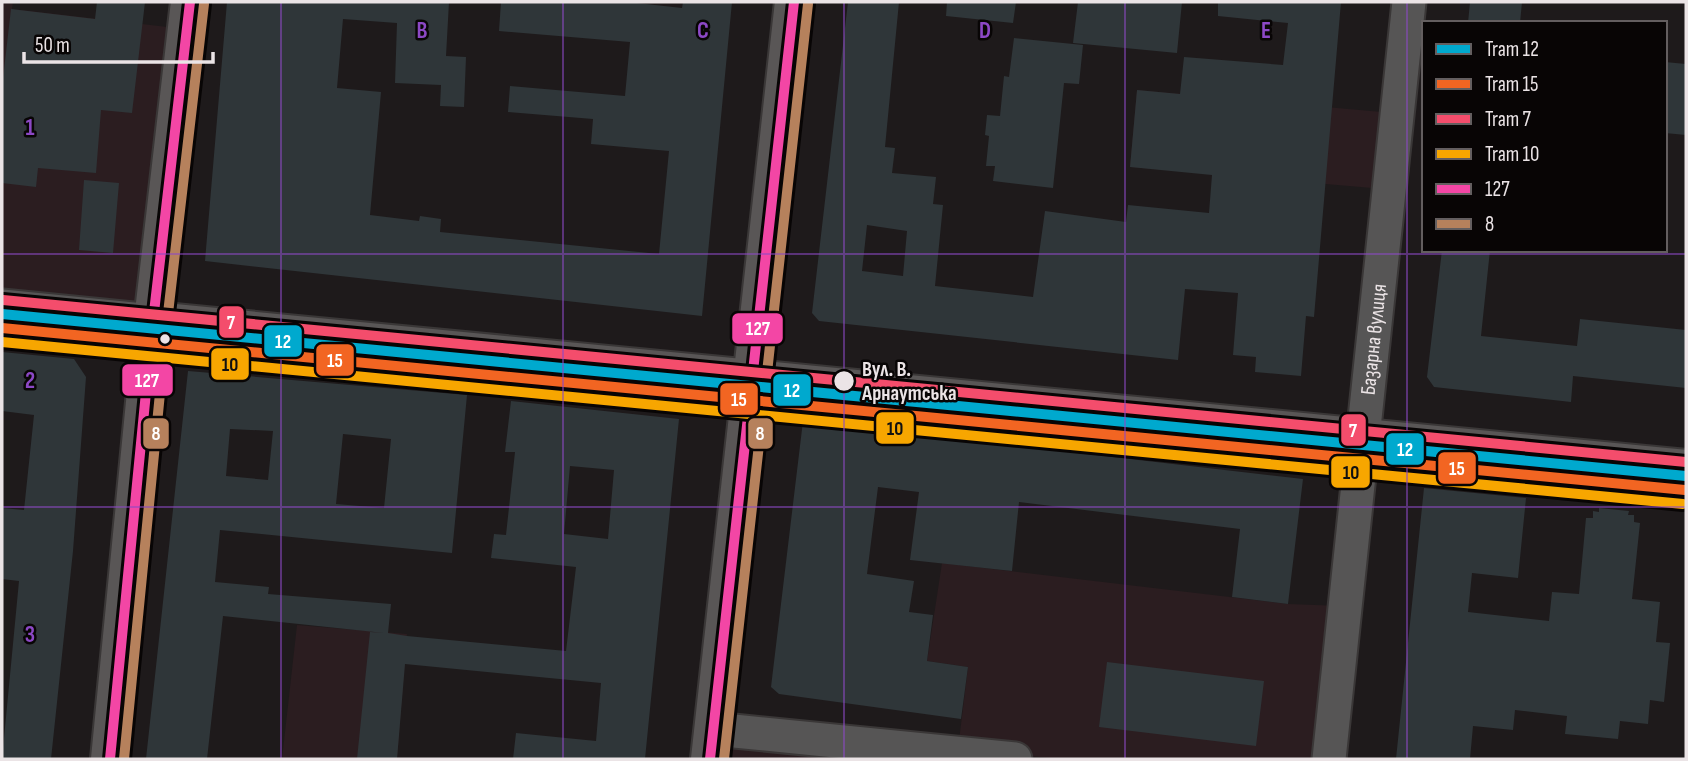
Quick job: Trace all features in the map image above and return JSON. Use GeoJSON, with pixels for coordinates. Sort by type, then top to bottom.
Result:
{"type":"FeatureCollection","features":[{"type":"Feature","properties":{"kind":"main road"},"geometry":{"type":"LineString","coordinates":[[110,759],[153,321],[190,2]]}},
{"type":"Feature","properties":{"kind":"main road"},"geometry":{"type":"LineString","coordinates":[[712,744],[794,2]]}},
{"type":"Feature","properties":{"kind":"main road"},"geometry":{"type":"LineString","coordinates":[[153,321],[1686,469]]}},
{"type":"Feature","properties":{"kind":"street","name":"Базарна вулиця"},"geometry":{"type":"LineString","coordinates":[[1329,759],[1409,2]]}},
{"type":"Feature","properties":{"kind":"street"},"geometry":{"type":"LineString","coordinates":[[2,306],[153,321]]}},
{"type":"Feature","properties":{"kind":"street"},"geometry":{"type":"LineString","coordinates":[[712,744],[1014,759]]}},
{"type":"Feature","properties":{"kind":"shaded area"},"geometry":{"type":"Polygon","coordinates":[[[2,2],[13,2],[12,9],[185,29],[152,318],[2,301],[2,2]]]}},
{"type":"Feature","properties":{"kind":"shaded area"},"geometry":{"type":"Polygon","coordinates":[[[1137,90],[1393,113],[1384,189],[1130,167],[1137,90]]]}},
{"type":"Feature","properties":{"kind":"shaded area"},"geometry":{"type":"Polygon","coordinates":[[[942,563],[1288,604],[1342,606],[1327,759],[1060,759],[958,749],[968,667],[927,661],[942,563]]]}},
{"type":"Feature","properties":{"kind":"shaded area"},"geometry":{"type":"Polygon","coordinates":[[[297,625],[407,634],[397,759],[282,759],[297,625]]]}},
{"type":"Feature","properties":{"kind":"shaded area"},"geometry":{"type":"Polygon","coordinates":[[[716,731],[992,759],[713,759],[716,731]]]}},
{"type":"Feature","properties":{"kind":"building"},"geometry":{"type":"Polygon","coordinates":[[[97,2],[145,2],[132,113],[101,110],[96,173],[38,168],[36,187],[2,183],[2,87],[11,9],[95,19],[97,2]]]}},
{"type":"Feature","properties":{"kind":"building"},"geometry":{"type":"Polygon","coordinates":[[[227,2],[449,2],[446,56],[466,57],[464,107],[440,106],[441,85],[395,83],[397,23],[343,19],[337,88],[381,92],[370,215],[419,221],[420,216],[441,219],[440,232],[659,254],[669,151],[591,144],[593,119],[508,112],[510,86],[625,96],[630,42],[499,31],[501,2],[628,2],[682,8],[683,2],[732,2],[702,316],[205,261],[227,2]]]}},
{"type":"Feature","properties":{"kind":"building"},"geometry":{"type":"Polygon","coordinates":[[[848,2],[899,2],[885,147],[895,148],[892,173],[936,177],[933,204],[943,205],[935,286],[1033,297],[1045,211],[1126,222],[1128,205],[1209,213],[1212,175],[1130,167],[1137,90],[1180,94],[1184,57],[1283,65],[1288,23],[1218,16],[1218,2],[1341,2],[1314,317],[1306,316],[1301,376],[1255,372],[1256,357],[1233,355],[1238,293],[1185,289],[1178,360],[819,321],[812,313],[848,2]],[[867,225],[862,271],[903,276],[907,231],[867,225]]]}},
{"type":"Feature","properties":{"kind":"building"},"geometry":{"type":"Polygon","coordinates":[[[947,2],[1016,2],[1013,23],[946,16],[947,2]]]}},
{"type":"Feature","properties":{"kind":"building"},"geometry":{"type":"Polygon","coordinates":[[[1078,2],[1182,2],[1177,53],[1073,43],[1078,2]]]}},
{"type":"Feature","properties":{"kind":"building"},"geometry":{"type":"Polygon","coordinates":[[[1470,2],[1522,2],[1520,21],[1468,21],[1470,2]]]}},
{"type":"Feature","properties":{"kind":"building"},"geometry":{"type":"Polygon","coordinates":[[[1014,38],[1083,45],[1079,84],[1064,83],[1053,188],[993,181],[995,166],[986,166],[989,136],[985,135],[987,115],[1000,116],[1004,76],[1009,77],[1014,38]]]}},
{"type":"Feature","properties":{"kind":"building"},"geometry":{"type":"Polygon","coordinates":[[[1667,62],[1686,64],[1686,135],[1667,133],[1667,62]]]}},
{"type":"Feature","properties":{"kind":"building"},"geometry":{"type":"Polygon","coordinates":[[[84,180],[119,183],[113,253],[79,250],[84,180]]]}},
{"type":"Feature","properties":{"kind":"building"},"geometry":{"type":"Polygon","coordinates":[[[1442,252],[1490,252],[1481,336],[1577,346],[1580,319],[1686,330],[1686,388],[1573,376],[1571,402],[1434,387],[1427,377],[1442,252]]]}},
{"type":"Feature","properties":{"kind":"building"},"geometry":{"type":"Polygon","coordinates":[[[2,352],[74,359],[86,377],[73,551],[51,759],[2,759],[19,581],[2,579],[2,508],[24,510],[34,415],[2,411],[2,352]]]}},
{"type":"Feature","properties":{"kind":"building"},"geometry":{"type":"Polygon","coordinates":[[[188,371],[467,395],[452,553],[220,530],[215,582],[269,587],[268,594],[391,604],[388,633],[407,636],[566,651],[576,567],[491,558],[494,534],[506,535],[515,452],[505,452],[511,401],[679,419],[645,759],[513,759],[516,733],[596,741],[601,683],[405,664],[397,759],[357,759],[370,632],[384,633],[223,616],[207,759],[146,759],[188,371]],[[230,429],[226,476],[268,480],[273,431],[230,429]],[[343,434],[336,504],[384,508],[391,439],[343,434]],[[570,466],[564,534],[608,539],[614,470],[570,466]]]}},
{"type":"Feature","properties":{"kind":"building"},"geometry":{"type":"Polygon","coordinates":[[[803,421],[1303,479],[1288,604],[1232,597],[1240,529],[1019,502],[1012,571],[910,560],[919,492],[878,487],[867,574],[914,581],[909,612],[933,615],[927,661],[968,667],[961,719],[779,694],[771,687],[803,421]]]}},
{"type":"Feature","properties":{"kind":"building"},"geometry":{"type":"Polygon","coordinates":[[[1424,488],[1526,498],[1518,578],[1472,573],[1468,612],[1549,621],[1552,592],[1579,594],[1586,518],[1593,518],[1593,511],[1599,512],[1599,508],[1629,511],[1628,515],[1634,515],[1634,522],[1640,523],[1632,599],[1660,602],[1656,642],[1670,643],[1664,702],[1650,700],[1648,724],[1620,721],[1618,739],[1565,734],[1567,716],[1515,710],[1513,730],[1473,726],[1470,759],[1396,759],[1424,488]]]}},
{"type":"Feature","properties":{"kind":"building"},"geometry":{"type":"Polygon","coordinates":[[[1107,662],[1264,681],[1256,746],[1099,727],[1107,662]]]}},
{"type":"Feature","properties":{"kind":"tram line","name":"7"},"geometry":{"type":"LineString","coordinates":[[3,300],[1686,462]]}},
{"type":"Feature","properties":{"kind":"tram line","name":"12"},"geometry":{"type":"LineString","coordinates":[[2,314],[1686,476]]}},
{"type":"Feature","properties":{"kind":"tram line","name":"15"},"geometry":{"type":"LineString","coordinates":[[2,328],[1685,490]]}},
{"type":"Feature","properties":{"kind":"tram line","name":"10"},"geometry":{"type":"LineString","coordinates":[[2,342],[1683,504]]}},
{"type":"Feature","properties":{"kind":"transit line","name":"127"},"geometry":{"type":"LineString","coordinates":[[110,759],[153,321],[190,2]]}},
{"type":"Feature","properties":{"kind":"transit line","name":"127"},"geometry":{"type":"LineString","coordinates":[[710,759],[794,2]]}},
{"type":"Feature","properties":{"kind":"transit line","name":"8"},"geometry":{"type":"LineString","coordinates":[[124,759],[167,322],[204,4]]}},
{"type":"Feature","properties":{"kind":"transit line","name":"8"},"geometry":{"type":"LineString","coordinates":[[724,759],[808,4]]}},
{"type":"Feature","properties":{"kind":"place","name":"Вул. В. Арнаутська"},"geometry":{"type":"Point","coordinates":[844,381]}}]}
